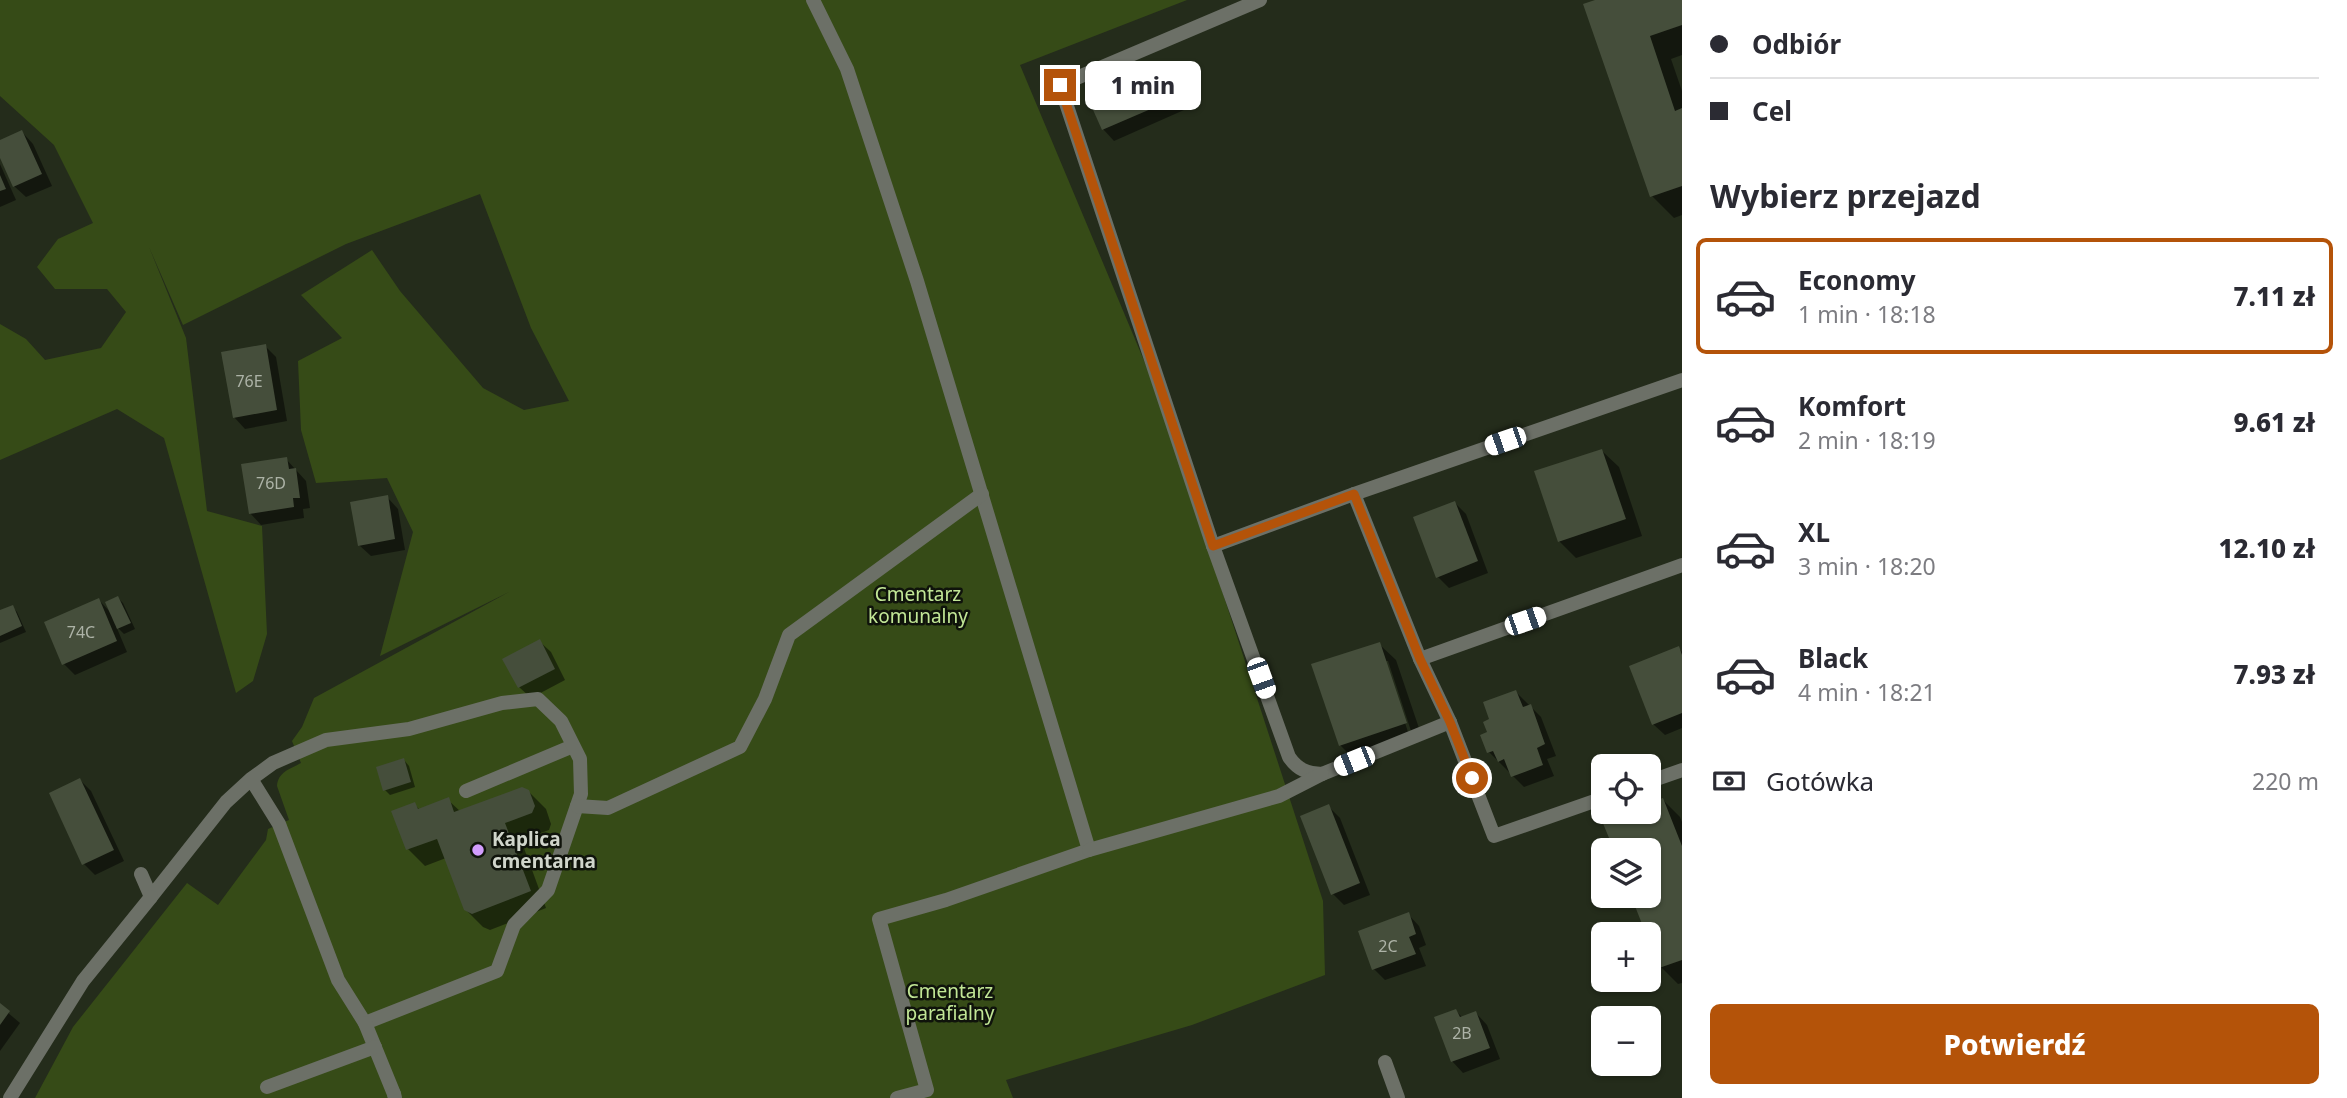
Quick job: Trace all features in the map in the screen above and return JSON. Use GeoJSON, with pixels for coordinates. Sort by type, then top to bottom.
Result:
{"type":"FeatureCollection","features":[{"type":"Feature","properties":{"kind":"street"},"geometry":{"type":"LineString","coordinates":[[813,0],[847,69],[917,281],[1090,850]]}},
{"type":"Feature","properties":{"kind":"street"},"geometry":{"type":"LineString","coordinates":[[1260,0],[1060,85],[1213,546],[1289,757],[1302,771],[1322,774]]}},
{"type":"Feature","properties":{"kind":"street"},"geometry":{"type":"LineString","coordinates":[[1213,546],[1682,380]]}},
{"type":"Feature","properties":{"kind":"street"},"geometry":{"type":"LineString","coordinates":[[577,806],[608,808],[740,747],[765,699],[789,635],[982,494]]}},
{"type":"Feature","properties":{"kind":"street"},"geometry":{"type":"LineString","coordinates":[[1354,494],[1420,659],[1450,722],[1493,836],[1591,802]]}},
{"type":"Feature","properties":{"kind":"street"},"geometry":{"type":"LineString","coordinates":[[1420,659],[1682,565]]}},
{"type":"Feature","properties":{"kind":"street"},"geometry":{"type":"LineString","coordinates":[[10,1098],[83,981],[226,803],[251,779],[273,763],[326,740],[409,729],[502,703],[538,699],[561,721],[580,759],[581,794],[548,890],[514,926],[497,971],[365,1023]]}},
{"type":"Feature","properties":{"kind":"street"},"geometry":{"type":"LineString","coordinates":[[897,1098],[927,1090],[879,919],[946,900],[1090,850],[1279,796],[1322,774],[1450,722]]}},
{"type":"Feature","properties":{"kind":"street"},"geometry":{"type":"LineString","coordinates":[[466,791],[573,746]]}},
{"type":"Feature","properties":{"kind":"street"},"geometry":{"type":"LineString","coordinates":[[1661,778],[1682,771]]}},
{"type":"Feature","properties":{"kind":"street"},"geometry":{"type":"LineString","coordinates":[[251,779],[279,824],[338,980],[365,1023],[394,1096]]}},
{"type":"Feature","properties":{"kind":"street"},"geometry":{"type":"LineString","coordinates":[[142,874],[151,897]]}},
{"type":"Feature","properties":{"kind":"street"},"geometry":{"type":"LineString","coordinates":[[267,1087],[374,1046]]}},
{"type":"Feature","properties":{"kind":"street"},"geometry":{"type":"LineString","coordinates":[[1385,1062],[1398,1098]]}},
{"type":"Feature","properties":{"kind":"green space","name":"Cmentarz komunalny"},"geometry":{"type":"Polygon","coordinates":[[[0,0],[1187,0],[1020,65],[1158,394],[1323,901],[1325,975],[1192,1025],[1006,1080],[1013,1098],[35,1098],[73,1027],[187,883],[218,905],[266,840],[268,829],[289,820],[277,786],[278,781],[285,772],[301,763],[292,741],[302,727],[314,698],[509,592],[380,656],[413,532],[387,478],[316,483],[301,430],[298,361],[342,338],[301,295],[372,250],[400,291],[483,388],[524,410],[569,401],[531,328],[480,194],[346,244],[183,325],[149,247],[186,338],[207,511],[262,526],[267,634],[253,681],[236,693],[164,438],[117,409],[0,460],[0,324],[26,339],[45,360],[101,348],[126,312],[107,289],[55,289],[37,267],[58,239],[93,223],[54,145],[0,96],[0,0]]]}},
{"type":"Feature","properties":{"kind":"building"},"geometry":{"type":"Polygon","coordinates":[[[1595,0],[1682,0],[1682,25],[1650,36],[1675,111],[1682,108],[1682,186],[1650,197],[1583,4],[1595,0]]]}},
{"type":"Feature","properties":{"kind":"building"},"geometry":{"type":"Polygon","coordinates":[[[1159,62],[1174,99],[1102,130],[1086,94],[1159,62]]]}},
{"type":"Feature","properties":{"kind":"building"},"geometry":{"type":"Polygon","coordinates":[[[22,130],[42,174],[13,187],[0,158],[0,140],[22,130]]]}},
{"type":"Feature","properties":{"kind":"building"},"geometry":{"type":"Polygon","coordinates":[[[0,175],[6,189],[0,191],[0,175]]]}},
{"type":"Feature","properties":{"kind":"building"},"geometry":{"type":"Polygon","coordinates":[[[266,344],[277,410],[233,418],[221,352],[266,344]]]}},
{"type":"Feature","properties":{"kind":"building"},"geometry":{"type":"Polygon","coordinates":[[[1602,449],[1626,519],[1558,542],[1534,471],[1602,449]]]}},
{"type":"Feature","properties":{"kind":"building"},"geometry":{"type":"Polygon","coordinates":[[[287,457],[289,469],[296,468],[300,498],[293,498],[294,507],[249,514],[241,464],[287,457]]]}},
{"type":"Feature","properties":{"kind":"building"},"geometry":{"type":"Polygon","coordinates":[[[388,495],[395,539],[358,546],[350,502],[388,495]]]}},
{"type":"Feature","properties":{"kind":"building"},"geometry":{"type":"Polygon","coordinates":[[[1455,501],[1478,561],[1436,578],[1413,517],[1455,501]]]}},
{"type":"Feature","properties":{"kind":"building"},"geometry":{"type":"Polygon","coordinates":[[[118,596],[131,623],[117,629],[105,602],[118,596]]]}},
{"type":"Feature","properties":{"kind":"building"},"geometry":{"type":"Polygon","coordinates":[[[99,598],[117,641],[62,665],[44,622],[99,598]]]}},
{"type":"Feature","properties":{"kind":"building"},"geometry":{"type":"Polygon","coordinates":[[[13,605],[22,626],[0,636],[0,610],[13,605]]]}},
{"type":"Feature","properties":{"kind":"building"},"geometry":{"type":"Polygon","coordinates":[[[540,639],[555,669],[518,688],[502,659],[540,639]]]}},
{"type":"Feature","properties":{"kind":"building"},"geometry":{"type":"Polygon","coordinates":[[[1380,642],[1407,723],[1339,746],[1311,664],[1380,642]]]}},
{"type":"Feature","properties":{"kind":"building"},"geometry":{"type":"Polygon","coordinates":[[[1679,646],[1682,655],[1682,713],[1652,725],[1629,666],[1679,646]]]}},
{"type":"Feature","properties":{"kind":"building"},"geometry":{"type":"Polygon","coordinates":[[[1516,690],[1523,707],[1531,704],[1545,744],[1537,748],[1543,765],[1511,777],[1504,759],[1498,762],[1493,751],[1487,753],[1480,735],[1487,732],[1483,722],[1489,719],[1483,702],[1516,690]]]}},
{"type":"Feature","properties":{"kind":"building"},"geometry":{"type":"Polygon","coordinates":[[[404,758],[411,782],[383,791],[376,767],[404,758]]]}},
{"type":"Feature","properties":{"kind":"building"},"geometry":{"type":"Polygon","coordinates":[[[80,778],[114,850],[82,865],[49,793],[80,778]]]}},
{"type":"Feature","properties":{"kind":"building","name":"Kaplica cmentarna"},"geometry":{"type":"Polygon","coordinates":[[[522,787],[529,790],[535,806],[532,813],[505,823],[531,891],[472,914],[464,910],[437,839],[406,850],[391,811],[415,802],[418,809],[449,797],[454,812],[522,787]]]}},
{"type":"Feature","properties":{"kind":"building"},"geometry":{"type":"Polygon","coordinates":[[[1661,799],[1682,846],[1682,960],[1661,967],[1661,922],[1641,922],[1636,908],[1661,908],[1661,838],[1609,838],[1603,824],[1661,824],[1661,799]]]}},
{"type":"Feature","properties":{"kind":"building"},"geometry":{"type":"Polygon","coordinates":[[[1329,804],[1360,883],[1331,895],[1300,816],[1329,804]]]}},
{"type":"Feature","properties":{"kind":"building"},"geometry":{"type":"Polygon","coordinates":[[[1409,912],[1416,934],[1409,937],[1416,954],[1372,970],[1358,931],[1409,912]]]}},
{"type":"Feature","properties":{"kind":"building"},"geometry":{"type":"Polygon","coordinates":[[[0,1003],[10,1011],[0,1025],[0,1003]]]}},
{"type":"Feature","properties":{"kind":"building"},"geometry":{"type":"Polygon","coordinates":[[[1456,1009],[1460,1017],[1476,1011],[1490,1048],[1451,1062],[1434,1017],[1456,1009]]]}},
{"type":"Feature","properties":{"kind":"place","name":"Kaplica cmentarna"},"geometry":{"type":"Point","coordinates":[478,850]}},
{"type":"Feature","properties":{"kind":"route"},"geometry":{"type":"LineString","coordinates":[[1060,85],[1213,546],[1354,494],[1420,659],[1450,722],[1472,778]]}},
{"type":"Feature","properties":{"kind":"park label","name":"Cmentarz parafialny"},"geometry":{"type":"Point","coordinates":[950,1002]}}]}
